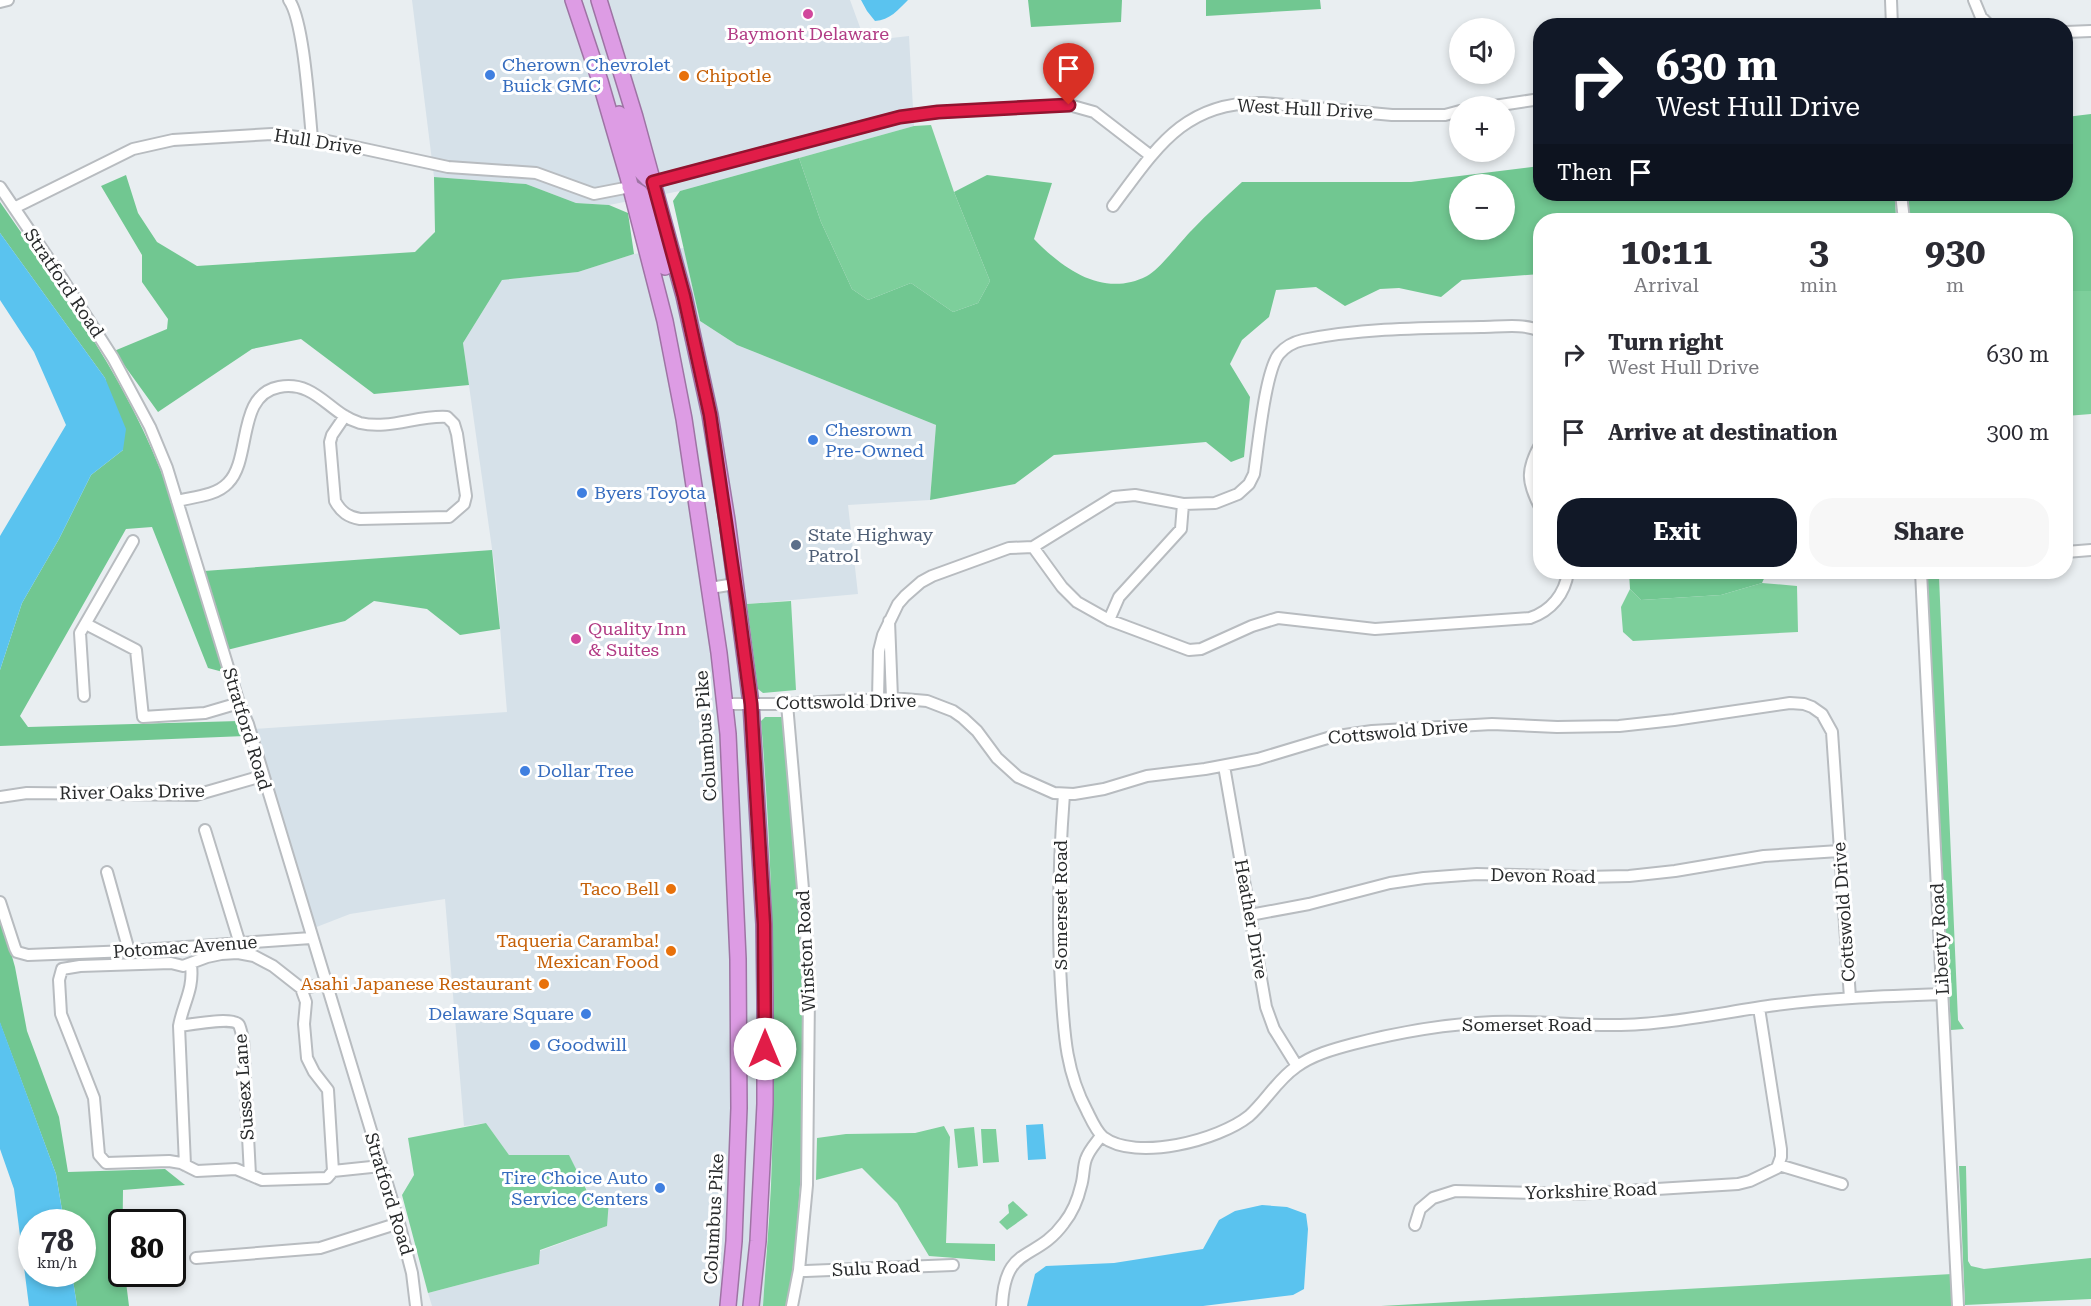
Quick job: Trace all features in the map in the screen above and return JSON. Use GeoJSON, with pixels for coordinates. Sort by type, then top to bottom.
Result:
{"type":"FeatureCollection","features":[{"type":"Feature","properties":{"kind":"highway","name":"Columbus Pike"},"geometry":{"type":"LineString","coordinates":[[573,0],[593,59],[630,187],[664,321],[678,388],[710,588],[728,734],[738,958],[738,1119],[734,1241],[728,1306]]}},
{"type":"Feature","properties":{"kind":"highway"},"geometry":{"type":"LineString","coordinates":[[599,0],[635,117],[684,296],[710,415],[751,704],[764,924],[765,1020],[762,1164],[758,1241],[751,1306]]}},
{"type":"Feature","properties":{"kind":"highway"},"geometry":{"type":"LineString","coordinates":[[593,59],[605,68],[638,168],[653,182]]}},
{"type":"Feature","properties":{"kind":"highway"},"geometry":{"type":"LineString","coordinates":[[630,187],[640,193],[645,201],[670,284],[674,290],[684,296]]}},
{"type":"Feature","properties":{"kind":"street"},"geometry":{"type":"LineString","coordinates":[[0,2],[8,0]]}},
{"type":"Feature","properties":{"kind":"street"},"geometry":{"type":"LineString","coordinates":[[289,0],[301,39],[312,138]]}},
{"type":"Feature","properties":{"kind":"street"},"geometry":{"type":"LineString","coordinates":[[1891,0],[1892,18]]}},
{"type":"Feature","properties":{"kind":"street"},"geometry":{"type":"LineString","coordinates":[[1974,0],[1982,18]]}},
{"type":"Feature","properties":{"kind":"street"},"geometry":{"type":"LineString","coordinates":[[2073,32],[2091,31]]}},
{"type":"Feature","properties":{"kind":"street"},"geometry":{"type":"LineString","coordinates":[[1515,103],[1533,100]]}},
{"type":"Feature","properties":{"kind":"street","name":"West Hull Drive"},"geometry":{"type":"LineString","coordinates":[[1113,206],[1151,156],[1190,119],[1214,108],[1239,103],[1263,103],[1392,115],[1449,114]]}},
{"type":"Feature","properties":{"kind":"street"},"geometry":{"type":"LineString","coordinates":[[653,182],[900,117],[938,112],[1047,105],[1069,105],[1094,112],[1151,156]]}},
{"type":"Feature","properties":{"kind":"street","name":"Hull Drive"},"geometry":{"type":"LineString","coordinates":[[14,208],[121,153],[154,143],[272,134],[312,138],[448,167],[536,173],[594,194],[630,187]]}},
{"type":"Feature","properties":{"kind":"street","name":"Stratford Road"},"geometry":{"type":"LineString","coordinates":[[0,187],[123,374],[155,438],[177,501],[239,703],[248,724],[399,1223],[412,1273],[416,1306]]}},
{"type":"Feature","properties":{"kind":"street"},"geometry":{"type":"LineString","coordinates":[[878,699],[880,642],[889,621],[905,596],[932,576],[1010,548],[1033,547],[1114,497],[1135,495],[1183,504],[1206,505],[1224,501],[1238,494],[1249,484],[1254,474],[1270,373],[1280,352],[1290,345],[1301,340],[1324,337],[1406,330],[1533,328]]}},
{"type":"Feature","properties":{"kind":"street"},"geometry":{"type":"LineString","coordinates":[[177,501],[216,491],[228,484],[239,462],[249,415],[269,391],[286,386],[303,387],[345,416],[359,422],[371,424],[447,417],[454,424],[457,434],[466,496],[464,504],[449,517],[434,519],[349,517],[335,501],[330,442],[345,416]]}},
{"type":"Feature","properties":{"kind":"street"},"geometry":{"type":"LineString","coordinates":[[1533,460],[1529,479],[1533,494]]}},
{"type":"Feature","properties":{"kind":"street"},"geometry":{"type":"LineString","coordinates":[[1109,620],[1119,597],[1180,529],[1183,504]]}},
{"type":"Feature","properties":{"kind":"street"},"geometry":{"type":"LineString","coordinates":[[84,696],[80,633],[133,541]]}},
{"type":"Feature","properties":{"kind":"street"},"geometry":{"type":"LineString","coordinates":[[1033,547],[1069,595],[1077,602],[1109,620],[1184,648],[1196,650],[1252,626],[1278,618],[1375,629],[1530,618],[1556,602],[1566,579]]}},
{"type":"Feature","properties":{"kind":"street"},"geometry":{"type":"LineString","coordinates":[[2073,551],[2091,550]]}},
{"type":"Feature","properties":{"kind":"street","name":"Liberty Road"},"geometry":{"type":"LineString","coordinates":[[1921,579],[1958,1306]]}},
{"type":"Feature","properties":{"kind":"street"},"geometry":{"type":"LineString","coordinates":[[710,588],[735,584]]}},
{"type":"Feature","properties":{"kind":"street"},"geometry":{"type":"LineString","coordinates":[[889,621],[891,698]]}},
{"type":"Feature","properties":{"kind":"street"},"geometry":{"type":"LineString","coordinates":[[86,624],[136,650],[143,717],[193,715],[216,711],[239,703]]}},
{"type":"Feature","properties":{"kind":"street","name":"Cottswold Drive"},"geometry":{"type":"LineString","coordinates":[[724,704],[787,704],[891,698],[927,701],[953,711],[977,731],[997,758],[1018,777],[1054,793],[1064,794],[1084,793],[1156,775],[1258,759],[1313,741],[1354,733],[1492,724],[1619,726],[1762,706],[1804,704],[1822,714],[1832,732],[1850,998]]}},
{"type":"Feature","properties":{"kind":"street","name":"Winston Road"},"geometry":{"type":"LineString","coordinates":[[787,704],[805,912],[809,994],[807,1185],[799,1270],[792,1306]]}},
{"type":"Feature","properties":{"kind":"street","name":"Heather Drive"},"geometry":{"type":"LineString","coordinates":[[1224,766],[1269,1017],[1297,1066]]}},
{"type":"Feature","properties":{"kind":"street","name":"River Oaks Drive"},"geometry":{"type":"LineString","coordinates":[[0,797],[27,793],[196,795],[262,776]]}},
{"type":"Feature","properties":{"kind":"street","name":"Somerset Road"},"geometry":{"type":"LineString","coordinates":[[1064,794],[1057,895],[1066,1051],[1075,1087],[1101,1136],[1114,1143],[1143,1149],[1215,1135],[1228,1130],[1246,1118],[1297,1066],[1340,1047],[1401,1032],[1494,1022],[1594,1026],[1637,1025],[1850,998],[1943,994]]}},
{"type":"Feature","properties":{"kind":"street"},"geometry":{"type":"LineString","coordinates":[[204,830],[240,944]]}},
{"type":"Feature","properties":{"kind":"street","name":"Devon Road"},"geometry":{"type":"LineString","coordinates":[[1250,915],[1390,883],[1424,878],[1487,874],[1629,876],[1676,871],[1764,856],[1839,850]]}},
{"type":"Feature","properties":{"kind":"street"},"geometry":{"type":"LineString","coordinates":[[107,872],[129,951]]}},
{"type":"Feature","properties":{"kind":"street","name":"Potomac Avenue"},"geometry":{"type":"LineString","coordinates":[[0,902],[17,952],[28,955],[129,951],[311,938]]}},
{"type":"Feature","properties":{"kind":"street"},"geometry":{"type":"LineString","coordinates":[[333,1171],[327,1090],[307,1058],[304,1024],[306,1002],[301,988],[278,970],[254,956],[238,953],[207,957],[183,966],[171,963],[128,964],[62,969],[59,980],[61,1014],[94,1098],[99,1155],[106,1163],[169,1161],[197,1171],[236,1169],[262,1180],[327,1178],[333,1171],[381,1166]]}},
{"type":"Feature","properties":{"kind":"street"},"geometry":{"type":"LineString","coordinates":[[185,1165],[178,1026],[192,986],[191,964]]}},
{"type":"Feature","properties":{"kind":"street"},"geometry":{"type":"LineString","coordinates":[[301,988],[326,984]]}},
{"type":"Feature","properties":{"kind":"street"},"geometry":{"type":"LineString","coordinates":[[1759,1008],[1781,1149],[1779,1165],[1842,1184]]}},
{"type":"Feature","properties":{"kind":"street","name":"Sussex Lane"},"geometry":{"type":"LineString","coordinates":[[178,1026],[225,1021],[236,1022],[239,1025],[243,1040],[250,1175]]}},
{"type":"Feature","properties":{"kind":"street"},"geometry":{"type":"LineString","coordinates":[[1002,1306],[1005,1278],[1012,1264],[1044,1243],[1065,1222],[1076,1203],[1082,1185],[1085,1160],[1101,1136]]}},
{"type":"Feature","properties":{"kind":"street","name":"Yorkshire Road"},"geometry":{"type":"LineString","coordinates":[[1415,1225],[1420,1209],[1433,1198],[1455,1191],[1576,1194],[1738,1184],[1750,1181],[1779,1165]]}},
{"type":"Feature","properties":{"kind":"street"},"geometry":{"type":"LineString","coordinates":[[196,1258],[320,1248],[399,1223]]}},
{"type":"Feature","properties":{"kind":"street","name":"Sulu Road"},"geometry":{"type":"LineString","coordinates":[[799,1270],[953,1265]]}},
{"type":"Feature","properties":{"kind":"shaded area"},"geometry":{"type":"Polygon","coordinates":[[[412,0],[850,0],[865,41],[909,36],[914,126],[680,191],[609,205],[576,203],[526,184],[434,177],[412,0]]]}},
{"type":"Feature","properties":{"kind":"shaded area"},"geometry":{"type":"Polygon","coordinates":[[[684,248],[700,321],[737,345],[936,425],[930,500],[848,505],[858,594],[747,604],[758,689],[766,783],[773,937],[772,1158],[763,1306],[432,1306],[428,1293],[539,1264],[540,1251],[607,1226],[568,1155],[509,1155],[486,1123],[464,1126],[445,899],[350,914],[314,928],[254,729],[507,712],[496,577],[463,343],[502,280],[578,272],[634,254],[684,248]]]}},
{"type":"Feature","properties":{"kind":"green space"},"geometry":{"type":"Polygon","coordinates":[[[1028,0],[1122,0],[1121,22],[1031,27],[1028,0]]]}},
{"type":"Feature","properties":{"kind":"green space"},"geometry":{"type":"Polygon","coordinates":[[[1206,0],[1320,0],[1321,9],[1206,16],[1206,0]]]}},
{"type":"Feature","properties":{"kind":"green space"},"geometry":{"type":"Polygon","coordinates":[[[2091,114],[2091,291],[2073,291],[2073,213],[1908,213],[1907,201],[2073,201],[2073,116],[2091,114]]]}},
{"type":"Feature","properties":{"kind":"green space"},"geometry":{"type":"Polygon","coordinates":[[[931,125],[954,192],[990,281],[978,303],[953,312],[911,283],[868,300],[852,289],[821,222],[799,158],[914,126],[931,125]]]}},
{"type":"Feature","properties":{"kind":"green space"},"geometry":{"type":"Polygon","coordinates":[[[799,158],[821,222],[852,289],[868,300],[911,283],[953,312],[978,303],[990,281],[954,192],[987,175],[1052,183],[1034,239],[1058,261],[1072,270],[1100,282],[1115,284],[1131,282],[1152,273],[1242,182],[1411,182],[1449,177],[1449,240],[1515,240],[1515,174],[1476,174],[1533,167],[1533,201],[1895,201],[1896,213],[1533,213],[1533,275],[1462,280],[1441,297],[1399,288],[1380,289],[1345,306],[1316,287],[1276,290],[1269,317],[1242,340],[1230,364],[1250,397],[1244,457],[1231,462],[1206,442],[1054,455],[1015,484],[930,500],[936,425],[737,345],[700,321],[673,201],[680,191],[799,158]]]}},
{"type":"Feature","properties":{"kind":"green space"},"geometry":{"type":"Polygon","coordinates":[[[126,175],[138,213],[157,242],[197,266],[415,252],[435,232],[434,177],[526,184],[576,203],[609,205],[628,213],[634,254],[578,272],[502,280],[463,343],[469,385],[374,394],[301,339],[252,349],[158,412],[114,351],[167,329],[168,319],[142,282],[142,255],[101,186],[126,175]]]}},
{"type":"Feature","properties":{"kind":"green space"},"geometry":{"type":"Polygon","coordinates":[[[0,202],[95,342],[143,430],[178,519],[223,672],[208,668],[152,527],[126,529],[20,716],[28,727],[239,721],[245,736],[0,746],[0,670],[22,603],[59,539],[91,475],[123,450],[105,378],[0,233],[0,202]]]}},
{"type":"Feature","properties":{"kind":"green space"},"geometry":{"type":"Polygon","coordinates":[[[2073,291],[2091,291],[2091,414],[2073,415],[2073,291]]]}},
{"type":"Feature","properties":{"kind":"green space"},"geometry":{"type":"Polygon","coordinates":[[[492,550],[500,629],[460,635],[427,609],[374,601],[345,621],[227,650],[204,571],[492,550]]]}},
{"type":"Feature","properties":{"kind":"green space"},"geometry":{"type":"Polygon","coordinates":[[[1629,579],[1764,579],[1762,583],[1721,595],[1641,600],[1630,589],[1629,579]]]}},
{"type":"Feature","properties":{"kind":"green space"},"geometry":{"type":"Polygon","coordinates":[[[1927,579],[1939,579],[1958,1020],[1964,1029],[1951,1030],[1927,579]]]}},
{"type":"Feature","properties":{"kind":"green space"},"geometry":{"type":"Polygon","coordinates":[[[1762,583],[1797,586],[1798,632],[1633,641],[1623,632],[1621,607],[1630,589],[1641,600],[1721,595],[1762,583]]]}},
{"type":"Feature","properties":{"kind":"green space"},"geometry":{"type":"Polygon","coordinates":[[[791,601],[796,690],[763,693],[758,689],[747,604],[791,601]]]}},
{"type":"Feature","properties":{"kind":"green space"},"geometry":{"type":"Polygon","coordinates":[[[765,717],[783,717],[797,880],[802,981],[804,1074],[801,1167],[788,1306],[763,1306],[770,1212],[774,1047],[771,884],[761,721],[765,717]]]}},
{"type":"Feature","properties":{"kind":"green space"},"geometry":{"type":"Polygon","coordinates":[[[0,914],[15,967],[27,1031],[59,1117],[68,1172],[165,1169],[185,1185],[123,1190],[123,1209],[108,1209],[108,1287],[127,1287],[129,1306],[77,1306],[74,1287],[96,1287],[96,1209],[62,1209],[56,1174],[0,1023],[0,914]]]}},
{"type":"Feature","properties":{"kind":"green space"},"geometry":{"type":"Polygon","coordinates":[[[486,1123],[509,1155],[569,1155],[589,1195],[609,1200],[607,1226],[540,1250],[539,1264],[428,1293],[402,1195],[414,1175],[408,1138],[486,1123]]]}},
{"type":"Feature","properties":{"kind":"green space"},"geometry":{"type":"Polygon","coordinates":[[[944,1126],[950,1137],[946,1243],[995,1244],[995,1261],[929,1256],[897,1203],[862,1168],[816,1180],[817,1138],[846,1134],[915,1133],[944,1126]]]}},
{"type":"Feature","properties":{"kind":"green space"},"geometry":{"type":"Polygon","coordinates":[[[974,1127],[978,1166],[958,1168],[954,1129],[974,1127]]]}},
{"type":"Feature","properties":{"kind":"green space"},"geometry":{"type":"Polygon","coordinates":[[[981,1129],[996,1129],[999,1162],[983,1163],[981,1129]]]}},
{"type":"Feature","properties":{"kind":"green space"},"geometry":{"type":"Polygon","coordinates":[[[1959,1166],[1966,1166],[1968,1261],[1971,1266],[1984,1269],[2091,1258],[2091,1299],[1965,1305],[1959,1166]]]}},
{"type":"Feature","properties":{"kind":"green space"},"geometry":{"type":"Polygon","coordinates":[[[1013,1201],[1028,1215],[1007,1230],[999,1222],[1009,1213],[1008,1205],[1013,1201]]]}},
{"type":"Feature","properties":{"kind":"green space"},"geometry":{"type":"Polygon","coordinates":[[[1952,1274],[1954,1306],[1381,1306],[1952,1274]]]}},
{"type":"Feature","properties":{"kind":"water"},"geometry":{"type":"Polygon","coordinates":[[[861,0],[908,0],[889,17],[875,21],[861,0]]]}},
{"type":"Feature","properties":{"kind":"water"},"geometry":{"type":"Polygon","coordinates":[[[0,233],[105,378],[126,429],[123,450],[91,475],[59,539],[22,603],[0,670],[0,536],[66,425],[34,352],[0,300],[0,233]]]}},
{"type":"Feature","properties":{"kind":"water"},"geometry":{"type":"Polygon","coordinates":[[[0,1022],[56,1174],[62,1209],[18,1209],[18,1220],[14,1189],[0,1149],[0,1022]]]}},
{"type":"Feature","properties":{"kind":"water"},"geometry":{"type":"Polygon","coordinates":[[[1043,1124],[1046,1159],[1028,1160],[1026,1125],[1043,1124]]]}},
{"type":"Feature","properties":{"kind":"water"},"geometry":{"type":"Polygon","coordinates":[[[1262,1205],[1287,1207],[1306,1214],[1308,1229],[1304,1289],[1293,1295],[1203,1306],[1027,1306],[1035,1274],[1046,1266],[1114,1263],[1203,1249],[1219,1220],[1235,1211],[1262,1205]]]}},
{"type":"Feature","properties":{"kind":"water"},"geometry":{"type":"Polygon","coordinates":[[[27,1287],[74,1287],[77,1306],[29,1306],[27,1287]]]}},
{"type":"Feature","properties":{"kind":"place","name":"Baymont Delaware"},"geometry":{"type":"Point","coordinates":[808,14]}},
{"type":"Feature","properties":{"kind":"place","name":"Cherown Chevrolet Buick GMC"},"geometry":{"type":"Point","coordinates":[490,75]}},
{"type":"Feature","properties":{"kind":"place","name":"Chipotle"},"geometry":{"type":"Point","coordinates":[684,76]}},
{"type":"Feature","properties":{"kind":"place","name":"Chesrown Pre-Owned"},"geometry":{"type":"Point","coordinates":[813,440]}},
{"type":"Feature","properties":{"kind":"place","name":"Byers Toyota"},"geometry":{"type":"Point","coordinates":[582,493]}},
{"type":"Feature","properties":{"kind":"place","name":"State Highway Patrol"},"geometry":{"type":"Point","coordinates":[796,545]}},
{"type":"Feature","properties":{"kind":"place","name":"Quality Inn & Suites"},"geometry":{"type":"Point","coordinates":[576,639]}},
{"type":"Feature","properties":{"kind":"place","name":"Dollar Tree"},"geometry":{"type":"Point","coordinates":[525,771]}},
{"type":"Feature","properties":{"kind":"place","name":"Taco Bell"},"geometry":{"type":"Point","coordinates":[671,889]}},
{"type":"Feature","properties":{"kind":"place","name":"Taqueria Caramba! Mexican Food"},"geometry":{"type":"Point","coordinates":[671,951]}},
{"type":"Feature","properties":{"kind":"place","name":"Asahi Japanese Restaurant"},"geometry":{"type":"Point","coordinates":[544,984]}},
{"type":"Feature","properties":{"kind":"place","name":"Delaware Square"},"geometry":{"type":"Point","coordinates":[586,1014]}},
{"type":"Feature","properties":{"kind":"place","name":"Goodwill"},"geometry":{"type":"Point","coordinates":[535,1045]}},
{"type":"Feature","properties":{"kind":"place","name":"Tire Choice Auto Service Centers"},"geometry":{"type":"Point","coordinates":[660,1188]}},
{"type":"Feature","properties":{"kind":"route"},"geometry":{"type":"LineString","coordinates":[[765,1049],[764,924],[751,704],[727,520],[710,415],[684,296],[653,182],[900,117],[938,112],[1069,105]]}}]}
